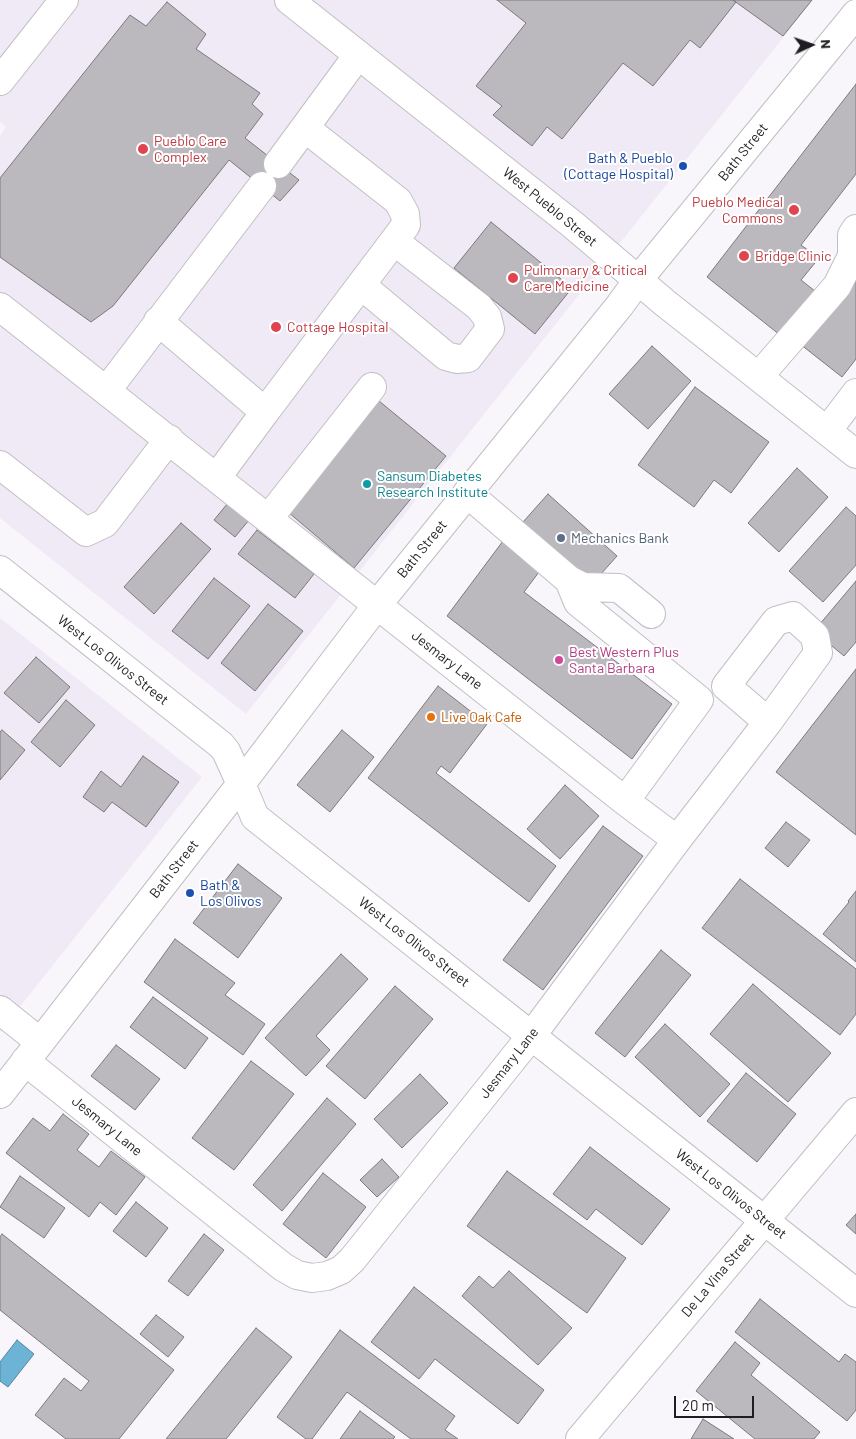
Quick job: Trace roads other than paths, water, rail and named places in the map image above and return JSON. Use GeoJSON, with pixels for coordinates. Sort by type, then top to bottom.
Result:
{"type":"FeatureCollection","features":[{"type":"Feature","properties":{"kind":"street"},"geometry":{"type":"LineString","coordinates":[[0,81],[64,0]]}},
{"type":"Feature","properties":{"kind":"street","name":"West Pueblo Street"},"geometry":{"type":"LineString","coordinates":[[289,0],[572,224],[638,280],[856,454]]}},
{"type":"Feature","properties":{"kind":"street","name":"Bath Street"},"geometry":{"type":"LineString","coordinates":[[0,1094],[241,784],[377,605],[620,305],[638,280],[856,14]]}},
{"type":"Feature","properties":{"kind":"street"},"geometry":{"type":"LineString","coordinates":[[278,164],[358,55]]}},
{"type":"Feature","properties":{"kind":"street"},"geometry":{"type":"LineString","coordinates":[[217,477],[406,226],[405,214],[398,201],[305,128]]}},
{"type":"Feature","properties":{"kind":"street"},"geometry":{"type":"LineString","coordinates":[[106,390],[262,186]]}},
{"type":"Feature","properties":{"kind":"street"},"geometry":{"type":"LineString","coordinates":[[759,376],[837,286],[852,256],[852,235],[856,229]]}},
{"type":"Feature","properties":{"kind":"street"},"geometry":{"type":"LineString","coordinates":[[361,285],[446,356],[457,360],[468,358],[490,329],[487,317],[479,307],[394,241]]}},
{"type":"Feature","properties":{"kind":"street","name":"Jesmary Lane"},"geometry":{"type":"LineString","coordinates":[[0,306],[676,840],[532,1035],[352,1260],[341,1270],[327,1276],[312,1278],[297,1275],[283,1267],[33,1052],[0,1010]]}},
{"type":"Feature","properties":{"kind":"street"},"geometry":{"type":"LineString","coordinates":[[158,321],[265,412]]}},
{"type":"Feature","properties":{"kind":"street"},"geometry":{"type":"LineString","coordinates":[[268,519],[372,387]]}},
{"type":"Feature","properties":{"kind":"street"},"geometry":{"type":"LineString","coordinates":[[827,430],[856,393]]}},
{"type":"Feature","properties":{"kind":"street"},"geometry":{"type":"LineString","coordinates":[[0,465],[86,532],[105,523],[168,439]]}},
{"type":"Feature","properties":{"kind":"street"},"geometry":{"type":"LineString","coordinates":[[467,494],[569,580],[583,587],[619,588],[651,614]]}},
{"type":"Feature","properties":{"kind":"street","name":"West Los Olivos Street"},"geometry":{"type":"LineString","coordinates":[[0,570],[221,745],[226,751],[255,817],[856,1293]]}},
{"type":"Feature","properties":{"kind":"street"},"geometry":{"type":"LineString","coordinates":[[569,580],[578,602],[699,700],[625,801]]}},
{"type":"Feature","properties":{"kind":"street"},"geometry":{"type":"LineString","coordinates":[[676,840],[768,722]]}},
{"type":"Feature","properties":{"kind":"street","name":"De La Vina Street"},"geometry":{"type":"LineString","coordinates":[[580,1439],[856,1112]]}},
{"type":"Feature","properties":{"kind":"water"},"geometry":{"type":"Polygon","coordinates":[[[17,1340],[34,1354],[8,1387],[0,1381],[0,1362],[17,1340]]]}},
{"type":"Feature","properties":{"kind":"place","name":"Pueblo Care Complex"},"geometry":{"type":"Point","coordinates":[143,149]}},
{"type":"Feature","properties":{"kind":"place","name":"Bath & Pueblo (Cottage Hospital)"},"geometry":{"type":"Point","coordinates":[683,166]}},
{"type":"Feature","properties":{"kind":"place","name":"Pueblo Medical Commons"},"geometry":{"type":"Point","coordinates":[794,210]}},
{"type":"Feature","properties":{"kind":"place","name":"Bridge Clinic"},"geometry":{"type":"Point","coordinates":[744,256]}},
{"type":"Feature","properties":{"kind":"place","name":"Pulmonary & Critical Care Medicine"},"geometry":{"type":"Point","coordinates":[513,278]}},
{"type":"Feature","properties":{"kind":"place","name":"Cottage Hospital"},"geometry":{"type":"Point","coordinates":[276,327]}},
{"type":"Feature","properties":{"kind":"place","name":"Sansum Diabetes Research Institute"},"geometry":{"type":"Point","coordinates":[367,484]}},
{"type":"Feature","properties":{"kind":"place","name":"Mechanics Bank"},"geometry":{"type":"Point","coordinates":[561,538]}},
{"type":"Feature","properties":{"kind":"place","name":"Best Western Plus Santa Barbara"},"geometry":{"type":"Point","coordinates":[559,660]}},
{"type":"Feature","properties":{"kind":"place","name":"Live Oak Cafe"},"geometry":{"type":"Point","coordinates":[431,717]}},
{"type":"Feature","properties":{"kind":"place","name":"Bath & Los Olivos"},"geometry":{"type":"Point","coordinates":[190,893]}}]}
